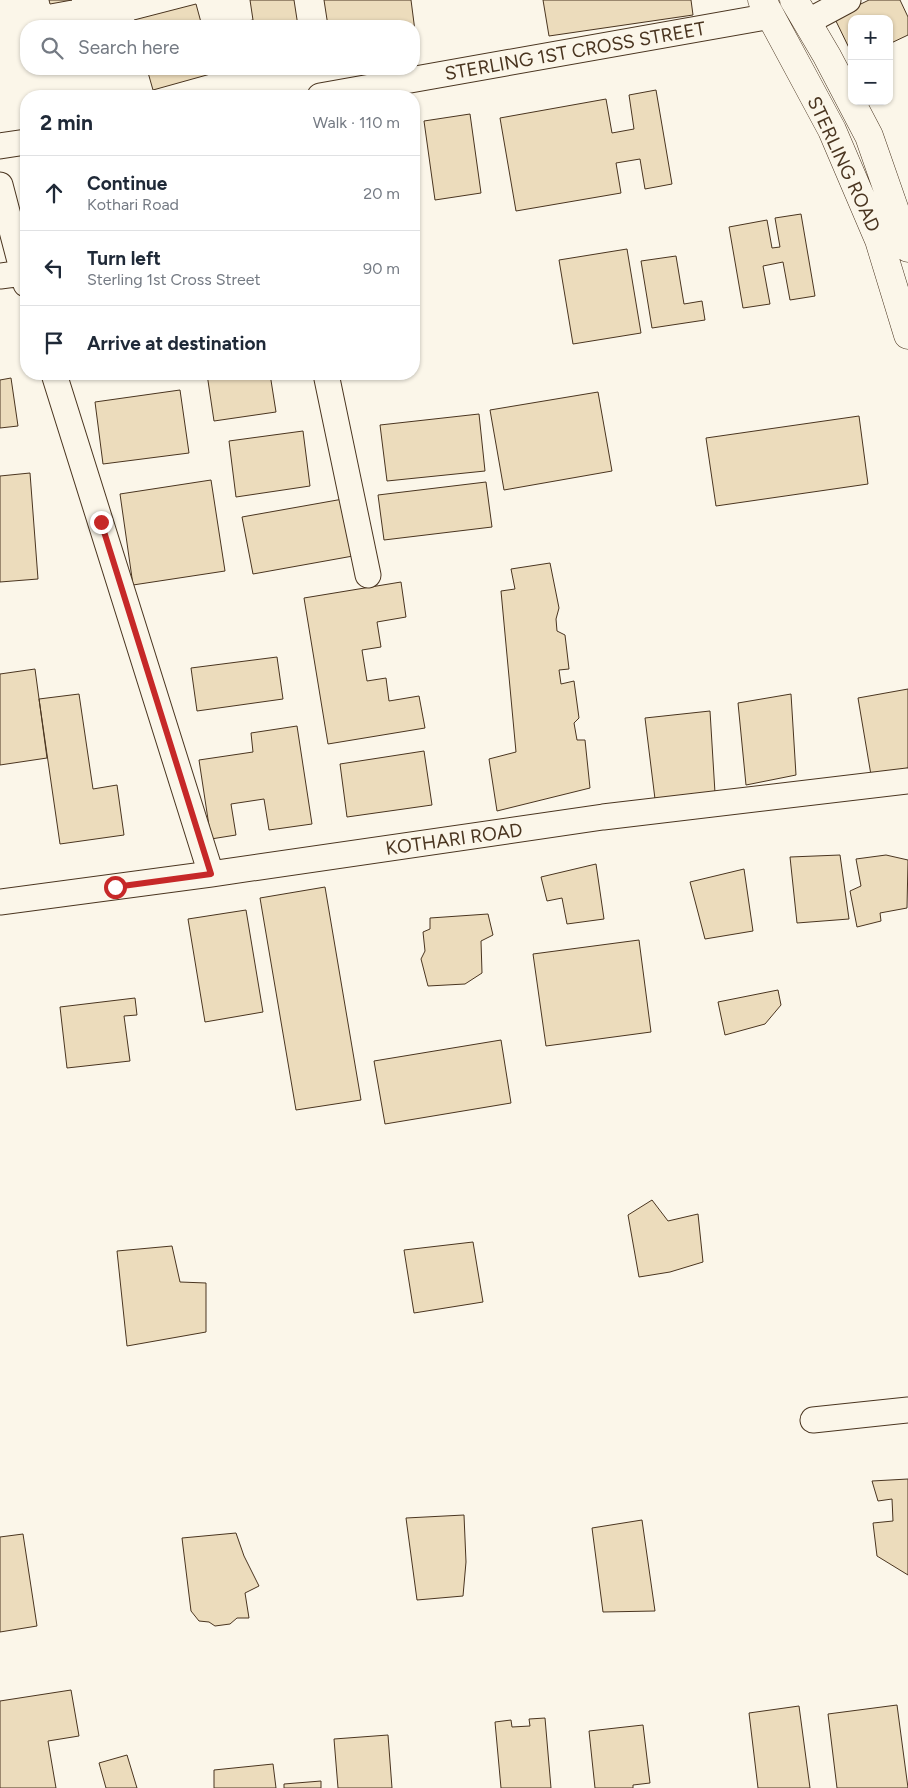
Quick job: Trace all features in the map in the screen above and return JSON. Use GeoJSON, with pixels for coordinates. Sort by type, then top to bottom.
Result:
{"type":"FeatureCollection","features":[{"type":"Feature","properties":{"kind":"main road","name":"STERLING ROAD"},"geometry":{"type":"LineString","coordinates":[[766,8],[832,130],[876,232],[908,335]]}},
{"type":"Feature","properties":{"kind":"main road","name":"STERLING ROAD"},"geometry":{"type":"LineString","coordinates":[[800,11],[827,56],[869,136],[908,248]]}},
{"type":"Feature","properties":{"kind":"street"},"geometry":{"type":"LineString","coordinates":[[800,11],[848,0]]}},
{"type":"Feature","properties":{"kind":"street","name":"STERLING 1ST CROSS STREET"},"geometry":{"type":"LineString","coordinates":[[350,90],[766,8]]}},
{"type":"Feature","properties":{"kind":"street"},"geometry":{"type":"LineString","coordinates":[[0,146],[20,143]]}},
{"type":"Feature","properties":{"kind":"street"},"geometry":{"type":"LineString","coordinates":[[0,184],[16,278]]}},
{"type":"Feature","properties":{"kind":"street"},"geometry":{"type":"LineString","coordinates":[[56,380],[211,874]]}},
{"type":"Feature","properties":{"kind":"street"},"geometry":{"type":"LineString","coordinates":[[327,380],[368,575]]}},
{"type":"Feature","properties":{"kind":"street","name":"KOTHARI ROAD"},"geometry":{"type":"LineString","coordinates":[[0,902],[211,874],[602,817],[908,781]]}},
{"type":"Feature","properties":{"kind":"street"},"geometry":{"type":"LineString","coordinates":[[813,1420],[908,1410]]}},
{"type":"Feature","properties":{"kind":"building"},"geometry":{"type":"Polygon","coordinates":[[[49,0],[72,0],[50,4],[49,0]]]}},
{"type":"Feature","properties":{"kind":"building"},"geometry":{"type":"Polygon","coordinates":[[[250,0],[294,0],[297,20],[253,20],[250,0]]]}},
{"type":"Feature","properties":{"kind":"building"},"geometry":{"type":"Polygon","coordinates":[[[324,0],[411,0],[414,20],[327,20],[324,0]]]}},
{"type":"Feature","properties":{"kind":"building"},"geometry":{"type":"Polygon","coordinates":[[[543,0],[691,0],[693,15],[549,36],[543,0]]]}},
{"type":"Feature","properties":{"kind":"building"},"geometry":{"type":"Polygon","coordinates":[[[869,0],[900,0],[908,17],[908,35],[893,42],[893,15],[848,15],[848,46],[834,17],[869,0]]]}},
{"type":"Feature","properties":{"kind":"building"},"geometry":{"type":"Polygon","coordinates":[[[196,4],[200,20],[134,20],[196,4]]]}},
{"type":"Feature","properties":{"kind":"building"},"geometry":{"type":"Polygon","coordinates":[[[149,75],[207,75],[153,90],[149,75]]]}},
{"type":"Feature","properties":{"kind":"building"},"geometry":{"type":"Polygon","coordinates":[[[656,90],[672,184],[645,189],[640,159],[616,163],[621,193],[516,211],[500,118],[606,99],[612,133],[634,129],[629,95],[656,90]]]}},
{"type":"Feature","properties":{"kind":"building"},"geometry":{"type":"Polygon","coordinates":[[[470,114],[481,193],[435,200],[424,121],[470,114]]]}},
{"type":"Feature","properties":{"kind":"building"},"geometry":{"type":"Polygon","coordinates":[[[801,214],[815,296],[790,300],[783,262],[763,266],[770,304],[743,308],[729,227],[767,220],[772,248],[780,247],[775,218],[801,214]]]}},
{"type":"Feature","properties":{"kind":"building"},"geometry":{"type":"Polygon","coordinates":[[[627,249],[641,333],[573,344],[559,260],[627,249]]]}},
{"type":"Feature","properties":{"kind":"building"},"geometry":{"type":"Polygon","coordinates":[[[676,256],[684,304],[702,301],[705,320],[652,328],[641,261],[676,256]]]}},
{"type":"Feature","properties":{"kind":"building"},"geometry":{"type":"Polygon","coordinates":[[[11,378],[18,426],[0,428],[0,380],[11,378]]]}},
{"type":"Feature","properties":{"kind":"building"},"geometry":{"type":"Polygon","coordinates":[[[208,380],[271,380],[276,412],[214,421],[208,380]]]}},
{"type":"Feature","properties":{"kind":"building"},"geometry":{"type":"Polygon","coordinates":[[[180,390],[189,453],[103,464],[95,402],[180,390]]]}},
{"type":"Feature","properties":{"kind":"building"},"geometry":{"type":"Polygon","coordinates":[[[598,392],[612,471],[504,490],[490,410],[598,392]]]}},
{"type":"Feature","properties":{"kind":"building"},"geometry":{"type":"Polygon","coordinates":[[[479,414],[485,471],[387,481],[380,425],[479,414]]]}},
{"type":"Feature","properties":{"kind":"building"},"geometry":{"type":"Polygon","coordinates":[[[859,416],[868,484],[716,506],[706,438],[859,416]]]}},
{"type":"Feature","properties":{"kind":"building"},"geometry":{"type":"Polygon","coordinates":[[[303,431],[310,486],[236,497],[229,441],[303,431]]]}},
{"type":"Feature","properties":{"kind":"building"},"geometry":{"type":"Polygon","coordinates":[[[30,473],[38,579],[0,582],[0,476],[30,473]]]}},
{"type":"Feature","properties":{"kind":"building"},"geometry":{"type":"Polygon","coordinates":[[[211,480],[225,571],[133,585],[120,494],[211,480]]]}},
{"type":"Feature","properties":{"kind":"building"},"geometry":{"type":"Polygon","coordinates":[[[486,482],[492,527],[384,540],[378,495],[486,482]]]}},
{"type":"Feature","properties":{"kind":"building"},"geometry":{"type":"Polygon","coordinates":[[[343,499],[353,556],[253,574],[242,517],[343,499]]]}},
{"type":"Feature","properties":{"kind":"building"},"geometry":{"type":"Polygon","coordinates":[[[550,563],[559,608],[556,619],[557,631],[565,635],[569,669],[559,670],[561,684],[574,681],[579,718],[574,723],[577,740],[585,740],[590,788],[497,811],[489,759],[516,752],[501,591],[515,589],[511,569],[550,563]]]}},
{"type":"Feature","properties":{"kind":"building"},"geometry":{"type":"Polygon","coordinates":[[[401,582],[406,617],[377,622],[381,647],[362,650],[367,681],[386,678],[389,701],[419,696],[425,728],[328,744],[304,598],[401,582]]]}},
{"type":"Feature","properties":{"kind":"building"},"geometry":{"type":"Polygon","coordinates":[[[277,657],[283,699],[197,711],[191,668],[277,657]]]}},
{"type":"Feature","properties":{"kind":"building"},"geometry":{"type":"Polygon","coordinates":[[[35,669],[47,758],[0,765],[0,674],[35,669]]]}},
{"type":"Feature","properties":{"kind":"building"},"geometry":{"type":"Polygon","coordinates":[[[908,689],[908,768],[871,775],[858,698],[908,689]]]}},
{"type":"Feature","properties":{"kind":"building"},"geometry":{"type":"Polygon","coordinates":[[[79,694],[93,789],[117,785],[124,835],[60,844],[39,699],[79,694]]]}},
{"type":"Feature","properties":{"kind":"building"},"geometry":{"type":"Polygon","coordinates":[[[791,694],[796,775],[746,785],[738,703],[791,694]]]}},
{"type":"Feature","properties":{"kind":"building"},"geometry":{"type":"Polygon","coordinates":[[[710,711],[715,793],[655,799],[645,718],[710,711]]]}},
{"type":"Feature","properties":{"kind":"building"},"geometry":{"type":"Polygon","coordinates":[[[297,726],[312,824],[269,830],[264,799],[231,804],[236,835],[211,839],[199,760],[253,752],[251,733],[297,726]]]}},
{"type":"Feature","properties":{"kind":"building"},"geometry":{"type":"Polygon","coordinates":[[[424,751],[432,805],[347,817],[340,764],[424,751]]]}},
{"type":"Feature","properties":{"kind":"building"},"geometry":{"type":"Polygon","coordinates":[[[840,855],[849,919],[797,923],[790,857],[840,855]]]}},
{"type":"Feature","properties":{"kind":"building"},"geometry":{"type":"Polygon","coordinates":[[[886,855],[908,860],[907,908],[880,913],[881,921],[857,927],[850,891],[861,886],[856,859],[886,855]]]}},
{"type":"Feature","properties":{"kind":"building"},"geometry":{"type":"Polygon","coordinates":[[[596,864],[604,919],[567,924],[562,898],[547,901],[541,877],[596,864]]]}},
{"type":"Feature","properties":{"kind":"building"},"geometry":{"type":"Polygon","coordinates":[[[744,869],[753,931],[705,939],[690,882],[744,869]]]}},
{"type":"Feature","properties":{"kind":"building"},"geometry":{"type":"Polygon","coordinates":[[[325,887],[361,1100],[296,1110],[260,898],[325,887]]]}},
{"type":"Feature","properties":{"kind":"building"},"geometry":{"type":"Polygon","coordinates":[[[246,910],[263,1012],[205,1022],[188,919],[246,910]]]}},
{"type":"Feature","properties":{"kind":"building"},"geometry":{"type":"Polygon","coordinates":[[[488,914],[493,935],[481,941],[482,973],[465,984],[428,986],[421,959],[425,951],[423,932],[430,929],[430,918],[488,914]]]}},
{"type":"Feature","properties":{"kind":"building"},"geometry":{"type":"Polygon","coordinates":[[[639,940],[651,1032],[546,1046],[533,954],[639,940]]]}},
{"type":"Feature","properties":{"kind":"building"},"geometry":{"type":"Polygon","coordinates":[[[778,990],[781,1005],[765,1024],[725,1035],[718,1002],[778,990]]]}},
{"type":"Feature","properties":{"kind":"building"},"geometry":{"type":"Polygon","coordinates":[[[135,998],[137,1015],[124,1016],[130,1061],[67,1068],[60,1007],[135,998]]]}},
{"type":"Feature","properties":{"kind":"building"},"geometry":{"type":"Polygon","coordinates":[[[501,1040],[511,1103],[385,1124],[374,1061],[501,1040]]]}},
{"type":"Feature","properties":{"kind":"building"},"geometry":{"type":"Polygon","coordinates":[[[652,1200],[668,1221],[698,1214],[703,1262],[670,1272],[639,1277],[628,1215],[652,1200]]]}},
{"type":"Feature","properties":{"kind":"building"},"geometry":{"type":"Polygon","coordinates":[[[473,1242],[483,1302],[414,1313],[404,1250],[473,1242]]]}},
{"type":"Feature","properties":{"kind":"building"},"geometry":{"type":"Polygon","coordinates":[[[172,1246],[180,1282],[206,1283],[206,1332],[127,1346],[117,1251],[172,1246]]]}},
{"type":"Feature","properties":{"kind":"building"},"geometry":{"type":"Polygon","coordinates":[[[908,1479],[908,1575],[877,1556],[873,1523],[893,1521],[892,1499],[878,1501],[872,1481],[908,1479]]]}},
{"type":"Feature","properties":{"kind":"building"},"geometry":{"type":"Polygon","coordinates":[[[464,1515],[466,1562],[463,1596],[417,1600],[406,1518],[464,1515]]]}},
{"type":"Feature","properties":{"kind":"building"},"geometry":{"type":"Polygon","coordinates":[[[642,1520],[655,1611],[603,1612],[592,1528],[642,1520]]]}},
{"type":"Feature","properties":{"kind":"building"},"geometry":{"type":"Polygon","coordinates":[[[236,1533],[244,1556],[259,1586],[245,1593],[249,1618],[237,1618],[230,1624],[215,1626],[209,1622],[199,1621],[191,1611],[182,1538],[236,1533]]]}},
{"type":"Feature","properties":{"kind":"building"},"geometry":{"type":"Polygon","coordinates":[[[23,1534],[37,1626],[0,1632],[0,1537],[23,1534]]]}},
{"type":"Feature","properties":{"kind":"building"},"geometry":{"type":"Polygon","coordinates":[[[71,1690],[79,1736],[48,1741],[56,1788],[0,1788],[0,1701],[71,1690]]]}},
{"type":"Feature","properties":{"kind":"building"},"geometry":{"type":"Polygon","coordinates":[[[897,1705],[908,1788],[837,1788],[828,1714],[897,1705]]]}},
{"type":"Feature","properties":{"kind":"building"},"geometry":{"type":"Polygon","coordinates":[[[799,1706],[810,1788],[758,1788],[749,1713],[799,1706]]]}},
{"type":"Feature","properties":{"kind":"building"},"geometry":{"type":"Polygon","coordinates":[[[545,1718],[551,1788],[501,1788],[495,1722],[511,1720],[512,1727],[530,1726],[529,1719],[545,1718]]]}},
{"type":"Feature","properties":{"kind":"building"},"geometry":{"type":"Polygon","coordinates":[[[643,1725],[650,1783],[633,1785],[633,1788],[595,1788],[589,1731],[643,1725]]]}},
{"type":"Feature","properties":{"kind":"building"},"geometry":{"type":"Polygon","coordinates":[[[388,1735],[392,1788],[338,1788],[334,1739],[388,1735]]]}},
{"type":"Feature","properties":{"kind":"building"},"geometry":{"type":"Polygon","coordinates":[[[127,1755],[137,1788],[106,1788],[99,1763],[127,1755]]]}},
{"type":"Feature","properties":{"kind":"building"},"geometry":{"type":"Polygon","coordinates":[[[273,1764],[276,1788],[214,1788],[214,1770],[273,1764]]]}},
{"type":"Feature","properties":{"kind":"building"},"geometry":{"type":"Polygon","coordinates":[[[321,1781],[321,1788],[284,1788],[284,1784],[321,1781]]]}},
{"type":"Feature","properties":{"kind":"route"},"geometry":{"type":"LineString","coordinates":[[101,522],[211,874],[115,887]]}}]}
